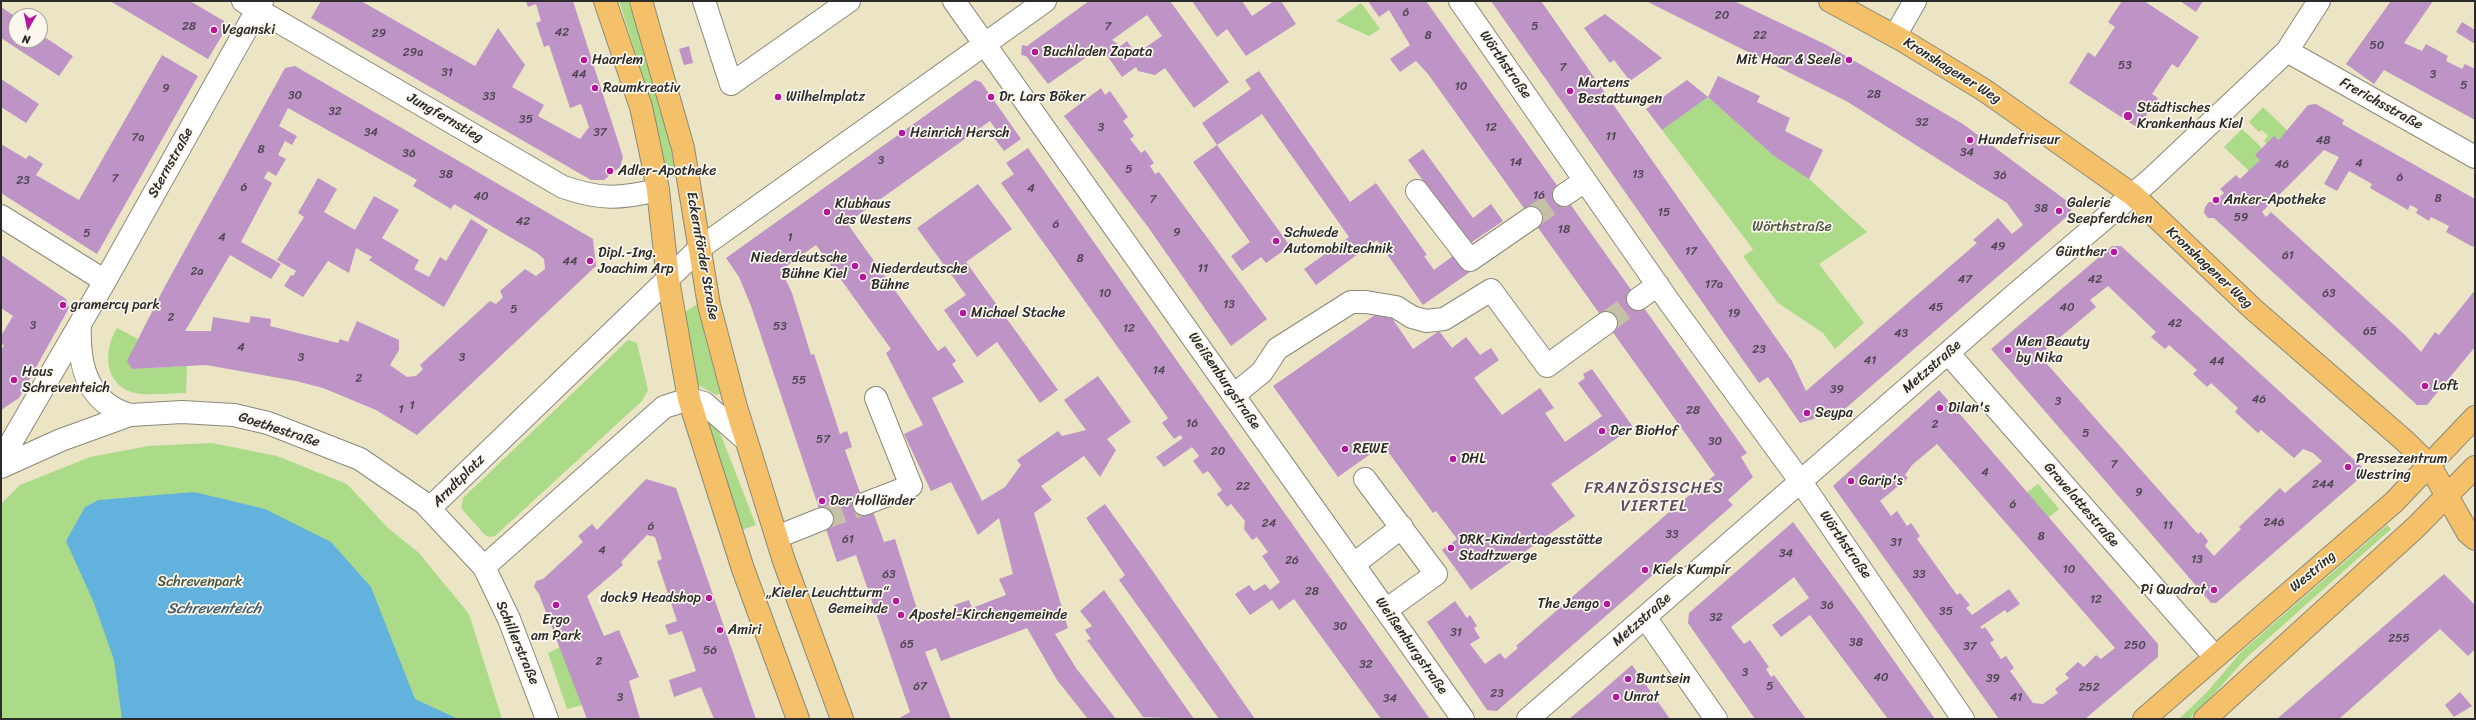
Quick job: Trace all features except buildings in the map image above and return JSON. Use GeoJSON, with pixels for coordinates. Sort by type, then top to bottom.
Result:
{"type":"FeatureCollection","features":[{"type":"Feature","properties":{"kind":"main road"},"geometry":{"type":"LineString","coordinates":[[605,1],[641,107],[658,190],[668,280],[689,399],[743,570],[798,719]]}},
{"type":"Feature","properties":{"kind":"main road","name":"Eckernförder Straße"},"geometry":{"type":"LineString","coordinates":[[641,1],[683,148],[709,304],[746,440],[777,537],[842,719]]}},
{"type":"Feature","properties":{"kind":"main road","name":"Kronshagener Weg"},"geometry":{"type":"LineString","coordinates":[[1830,1],[1894,36],[1984,90],[2133,195],[2258,314],[2406,442],[2430,466],[2465,484],[2468,533],[2475,539]]}},
{"type":"Feature","properties":{"kind":"main road","name":"Westring"},"geometry":{"type":"LineString","coordinates":[[2144,719],[2394,502],[2430,466],[2475,417]]}},
{"type":"Feature","properties":{"kind":"main road"},"geometry":{"type":"LineString","coordinates":[[2205,719],[2465,484]]}},
{"type":"Feature","properties":{"kind":"street"},"geometry":{"type":"LineString","coordinates":[[704,1],[731,84],[849,1]]}},
{"type":"Feature","properties":{"kind":"street","name":"Weißenburgstraße"},"geometry":{"type":"LineString","coordinates":[[954,1],[1463,719]]}},
{"type":"Feature","properties":{"kind":"street"},"geometry":{"type":"LineString","coordinates":[[668,280],[700,248],[985,43],[1046,1]]}},
{"type":"Feature","properties":{"kind":"street","name":"Wörthstraße"},"geometry":{"type":"LineString","coordinates":[[1460,1],[1658,285],[1802,482],[1964,719]]}},
{"type":"Feature","properties":{"kind":"street"},"geometry":{"type":"LineString","coordinates":[[1894,36],[1915,1]]}},
{"type":"Feature","properties":{"kind":"street","name":"Metzstraße"},"geometry":{"type":"LineString","coordinates":[[1528,719],[1802,482],[1948,353],[2133,195],[2287,51],[2319,1]]}},
{"type":"Feature","properties":{"kind":"street","name":"Jungfernstieg"},"geometry":{"type":"LineString","coordinates":[[254,4],[563,187],[589,196],[612,198],[634,196],[658,190]]}},
{"type":"Feature","properties":{"kind":"street","name":"Sternstraße"},"geometry":{"type":"LineString","coordinates":[[1,460],[105,281],[254,4]]}},
{"type":"Feature","properties":{"kind":"street","name":"Frerichsstraße"},"geometry":{"type":"LineString","coordinates":[[2287,51],[2475,158]]}},
{"type":"Feature","properties":{"kind":"street"},"geometry":{"type":"LineString","coordinates":[[1564,195],[1586,181]]}},
{"type":"Feature","properties":{"kind":"street"},"geometry":{"type":"LineString","coordinates":[[1417,191],[1470,260],[1531,218]]}},
{"type":"Feature","properties":{"kind":"street"},"geometry":{"type":"LineString","coordinates":[[1,216],[105,281]]}},
{"type":"Feature","properties":{"kind":"street","name":"Arndtplatz"},"geometry":{"type":"LineString","coordinates":[[484,568],[430,508],[622,321],[668,280]]}},
{"type":"Feature","properties":{"kind":"street"},"geometry":{"type":"LineString","coordinates":[[1638,299],[1658,285]]}},
{"type":"Feature","properties":{"kind":"street"},"geometry":{"type":"LineString","coordinates":[[1234,395],[1262,372],[1277,349],[1350,302],[1366,302],[1396,307],[1412,317],[1432,320],[1444,319],[1492,290],[1547,366],[1606,323]]}},
{"type":"Feature","properties":{"kind":"street","name":"Sternstraße"},"geometry":{"type":"LineString","coordinates":[[80,325],[79,354],[89,383],[97,395],[107,404],[117,411],[130,415]]}},
{"type":"Feature","properties":{"kind":"street","name":"Gravelottestraße"},"geometry":{"type":"LineString","coordinates":[[1948,353],[2215,657]]}},
{"type":"Feature","properties":{"kind":"street"},"geometry":{"type":"LineString","coordinates":[[864,504],[911,486],[876,398]]}},
{"type":"Feature","properties":{"kind":"street"},"geometry":{"type":"LineString","coordinates":[[484,568],[653,414],[664,407],[689,399],[704,403],[746,440]]}},
{"type":"Feature","properties":{"kind":"street","name":"Goethestraße"},"geometry":{"type":"LineString","coordinates":[[1,467],[61,440],[130,415],[182,412],[227,414],[268,423],[360,459],[430,508]]}},
{"type":"Feature","properties":{"kind":"street"},"geometry":{"type":"LineString","coordinates":[[1365,479],[1436,574],[1386,610]]}},
{"type":"Feature","properties":{"kind":"street"},"geometry":{"type":"LineString","coordinates":[[777,537],[822,519]]}},
{"type":"Feature","properties":{"kind":"street"},"geometry":{"type":"LineString","coordinates":[[1354,564],[1402,527]]}},
{"type":"Feature","properties":{"kind":"street","name":"Schillerstraße"},"geometry":{"type":"LineString","coordinates":[[484,568],[509,618],[547,719]]}},
{"type":"Feature","properties":{"kind":"street"},"geometry":{"type":"LineString","coordinates":[[1645,617],[1716,719]]}},
{"type":"Feature","properties":{"kind":"green space"},"geometry":{"type":"Polygon","coordinates":[[[619,1],[628,1],[643,44],[662,110],[676,176],[666,178],[652,111],[619,1]]]}},
{"type":"Feature","properties":{"kind":"green space"},"geometry":{"type":"Polygon","coordinates":[[[1361,3],[1380,29],[1369,36],[1336,21],[1361,3]]]}},
{"type":"Feature","properties":{"kind":"green space"},"geometry":{"type":"Polygon","coordinates":[[[1708,97],[1774,156],[1809,179],[1867,232],[1819,264],[1864,323],[1835,349],[1823,333],[1778,303],[1743,256],[1753,250],[1750,245],[1662,130],[1708,97]]]}},
{"type":"Feature","properties":{"kind":"green space"},"geometry":{"type":"Polygon","coordinates":[[[2263,107],[2288,131],[2279,140],[2274,136],[2267,144],[2264,141],[2268,136],[2262,130],[2259,132],[2249,122],[2263,107]]]}},
{"type":"Feature","properties":{"kind":"green space"},"geometry":{"type":"Polygon","coordinates":[[[2242,129],[2262,148],[2260,160],[2249,171],[2224,147],[2242,129]]]}},
{"type":"Feature","properties":{"kind":"green space"},"geometry":{"type":"Polygon","coordinates":[[[696,305],[720,394],[716,395],[698,385],[685,312],[696,305]]]}},
{"type":"Feature","properties":{"kind":"green space"},"geometry":{"type":"Polygon","coordinates":[[[117,328],[138,339],[128,361],[132,369],[187,366],[186,393],[142,394],[130,391],[120,386],[114,379],[108,360],[112,338],[117,328]]]}},
{"type":"Feature","properties":{"kind":"green space"},"geometry":{"type":"Polygon","coordinates":[[[628,340],[637,343],[648,390],[642,401],[495,536],[490,537],[485,535],[461,508],[463,498],[628,340]]]}},
{"type":"Feature","properties":{"kind":"green space"},"geometry":{"type":"Polygon","coordinates":[[[709,419],[717,427],[756,525],[739,531],[704,421],[709,419]]]}},
{"type":"Feature","properties":{"kind":"green space","name":"Schrevenpark"},"geometry":{"type":"Polygon","coordinates":[[[212,443],[277,456],[347,484],[388,528],[419,553],[469,614],[502,719],[1,719],[1,504],[20,485],[90,457],[148,446],[212,443]]]}},
{"type":"Feature","properties":{"kind":"green space"},"geometry":{"type":"Polygon","coordinates":[[[2038,484],[2059,509],[2048,518],[2026,493],[2038,484]]]}},
{"type":"Feature","properties":{"kind":"green space"},"geometry":{"type":"Polygon","coordinates":[[[2387,525],[2391,529],[2246,658],[2206,703],[2189,719],[2179,719],[2208,691],[2241,652],[2387,525]]]}},
{"type":"Feature","properties":{"kind":"green space"},"geometry":{"type":"Polygon","coordinates":[[[560,647],[583,705],[567,709],[548,653],[560,647]]]}},
{"type":"Feature","properties":{"kind":"water","name":"Schreventeich"},"geometry":{"type":"Polygon","coordinates":[[[194,492],[265,509],[331,542],[371,587],[415,699],[458,719],[122,719],[114,660],[94,603],[66,541],[85,507],[99,500],[194,492]]]}},
{"type":"Feature","properties":{"kind":"tunnel"},"geometry":{"type":"LineString","coordinates":[[1531,218],[1564,195]]}},
{"type":"Feature","properties":{"kind":"tunnel"},"geometry":{"type":"LineString","coordinates":[[1606,323],[1638,299]]}},
{"type":"Feature","properties":{"kind":"tunnel"},"geometry":{"type":"LineString","coordinates":[[822,519],[864,504]]}},
{"type":"Feature","properties":{"kind":"place","name":"Veganski"},"geometry":{"type":"Point","coordinates":[214,30]}},
{"type":"Feature","properties":{"kind":"place","name":"Buchladen Zapata"},"geometry":{"type":"Point","coordinates":[1035,52]}},
{"type":"Feature","properties":{"kind":"place","name":"Haarlem"},"geometry":{"type":"Point","coordinates":[584,60]}},
{"type":"Feature","properties":{"kind":"place","name":"Mit Haar & Seele"},"geometry":{"type":"Point","coordinates":[1849,60]}},
{"type":"Feature","properties":{"kind":"place","name":"Raumkreativ"},"geometry":{"type":"Point","coordinates":[595,88]}},
{"type":"Feature","properties":{"kind":"place","name":"Martens Bestattungen"},"geometry":{"type":"Point","coordinates":[1570,91]}},
{"type":"Feature","properties":{"kind":"place","name":"Wilhelmplatz"},"geometry":{"type":"Point","coordinates":[778,97]}},
{"type":"Feature","properties":{"kind":"place","name":"Dr. Lars Böker"},"geometry":{"type":"Point","coordinates":[991,97]}},
{"type":"Feature","properties":{"kind":"place","name":"Städtisches Krankenhaus Kiel"},"geometry":{"type":"Point","coordinates":[2128,116]}},
{"type":"Feature","properties":{"kind":"place","name":"Heinrich Hersch"},"geometry":{"type":"Point","coordinates":[902,133]}},
{"type":"Feature","properties":{"kind":"place","name":"Hundefriseur"},"geometry":{"type":"Point","coordinates":[1970,140]}},
{"type":"Feature","properties":{"kind":"place","name":"Adler-Apotheke"},"geometry":{"type":"Point","coordinates":[610,171]}},
{"type":"Feature","properties":{"kind":"place","name":"Anker-Apotheke"},"geometry":{"type":"Point","coordinates":[2216,200]}},
{"type":"Feature","properties":{"kind":"place","name":"Galerie Seepferdchen"},"geometry":{"type":"Point","coordinates":[2059,211]}},
{"type":"Feature","properties":{"kind":"place","name":"Klubhaus des Westens"},"geometry":{"type":"Point","coordinates":[827,212]}},
{"type":"Feature","properties":{"kind":"place","name":"Schwede Automobiltechnik"},"geometry":{"type":"Point","coordinates":[1276,241]}},
{"type":"Feature","properties":{"kind":"place","name":"Günther"},"geometry":{"type":"Point","coordinates":[2114,252]}},
{"type":"Feature","properties":{"kind":"place","name":"Dipl.-Ing. Joachim Arp"},"geometry":{"type":"Point","coordinates":[590,261]}},
{"type":"Feature","properties":{"kind":"place","name":"Niederdeutsche Bühne Kiel"},"geometry":{"type":"Point","coordinates":[855,266]}},
{"type":"Feature","properties":{"kind":"place","name":"Niederdeutsche Bühne"},"geometry":{"type":"Point","coordinates":[863,277]}},
{"type":"Feature","properties":{"kind":"place","name":"gramercy park"},"geometry":{"type":"Point","coordinates":[63,305]}},
{"type":"Feature","properties":{"kind":"place","name":"Michael Stache"},"geometry":{"type":"Point","coordinates":[963,313]}},
{"type":"Feature","properties":{"kind":"place","name":"Men Beauty by Nika"},"geometry":{"type":"Point","coordinates":[2008,350]}},
{"type":"Feature","properties":{"kind":"place","name":"Haus Schreventeich"},"geometry":{"type":"Point","coordinates":[14,380]}},
{"type":"Feature","properties":{"kind":"place","name":"Loft"},"geometry":{"type":"Point","coordinates":[2425,386]}},
{"type":"Feature","properties":{"kind":"place","name":"Dilan's"},"geometry":{"type":"Point","coordinates":[1940,408]}},
{"type":"Feature","properties":{"kind":"place","name":"Seypa"},"geometry":{"type":"Point","coordinates":[1807,413]}},
{"type":"Feature","properties":{"kind":"place","name":"Der BioHof"},"geometry":{"type":"Point","coordinates":[1602,431]}},
{"type":"Feature","properties":{"kind":"place","name":"REWE"},"geometry":{"type":"Point","coordinates":[1345,449]}},
{"type":"Feature","properties":{"kind":"place","name":"DHL"},"geometry":{"type":"Point","coordinates":[1453,459]}},
{"type":"Feature","properties":{"kind":"place","name":"Pressezentrum Westring"},"geometry":{"type":"Point","coordinates":[2348,467]}},
{"type":"Feature","properties":{"kind":"place","name":"Garip's"},"geometry":{"type":"Point","coordinates":[1851,481]}},
{"type":"Feature","properties":{"kind":"place","name":"Der Holländer"},"geometry":{"type":"Point","coordinates":[822,501]}},
{"type":"Feature","properties":{"kind":"place","name":"DRK-Kindertagesstätte Stadtzwerge"},"geometry":{"type":"Point","coordinates":[1451,548]}},
{"type":"Feature","properties":{"kind":"place","name":"Kiels Kumpir"},"geometry":{"type":"Point","coordinates":[1645,570]}},
{"type":"Feature","properties":{"kind":"place","name":"Pi Quadrat"},"geometry":{"type":"Point","coordinates":[2214,590]}},
{"type":"Feature","properties":{"kind":"place","name":"dock9 Headshop"},"geometry":{"type":"Point","coordinates":[709,598]}},
{"type":"Feature","properties":{"kind":"place","name":"„Kieler Leuchtturm“ Gemeinde"},"geometry":{"type":"Point","coordinates":[896,601]}},
{"type":"Feature","properties":{"kind":"place","name":"The Jengo"},"geometry":{"type":"Point","coordinates":[1607,604]}},
{"type":"Feature","properties":{"kind":"place","name":"Ergo am Park"},"geometry":{"type":"Point","coordinates":[556,605]}},
{"type":"Feature","properties":{"kind":"place","name":"Apostel-Kirchengemeinde"},"geometry":{"type":"Point","coordinates":[901,615]}},
{"type":"Feature","properties":{"kind":"place","name":"Amiri"},"geometry":{"type":"Point","coordinates":[720,630]}},
{"type":"Feature","properties":{"kind":"place","name":"Buntsein"},"geometry":{"type":"Point","coordinates":[1628,679]}},
{"type":"Feature","properties":{"kind":"place","name":"Unrat"},"geometry":{"type":"Point","coordinates":[1616,697]}},
{"type":"Feature","properties":{"kind":"district","name":"FRANZÖSISCHES VIERTEL"},"geometry":{"type":"Point","coordinates":[1654,498]}}]}
